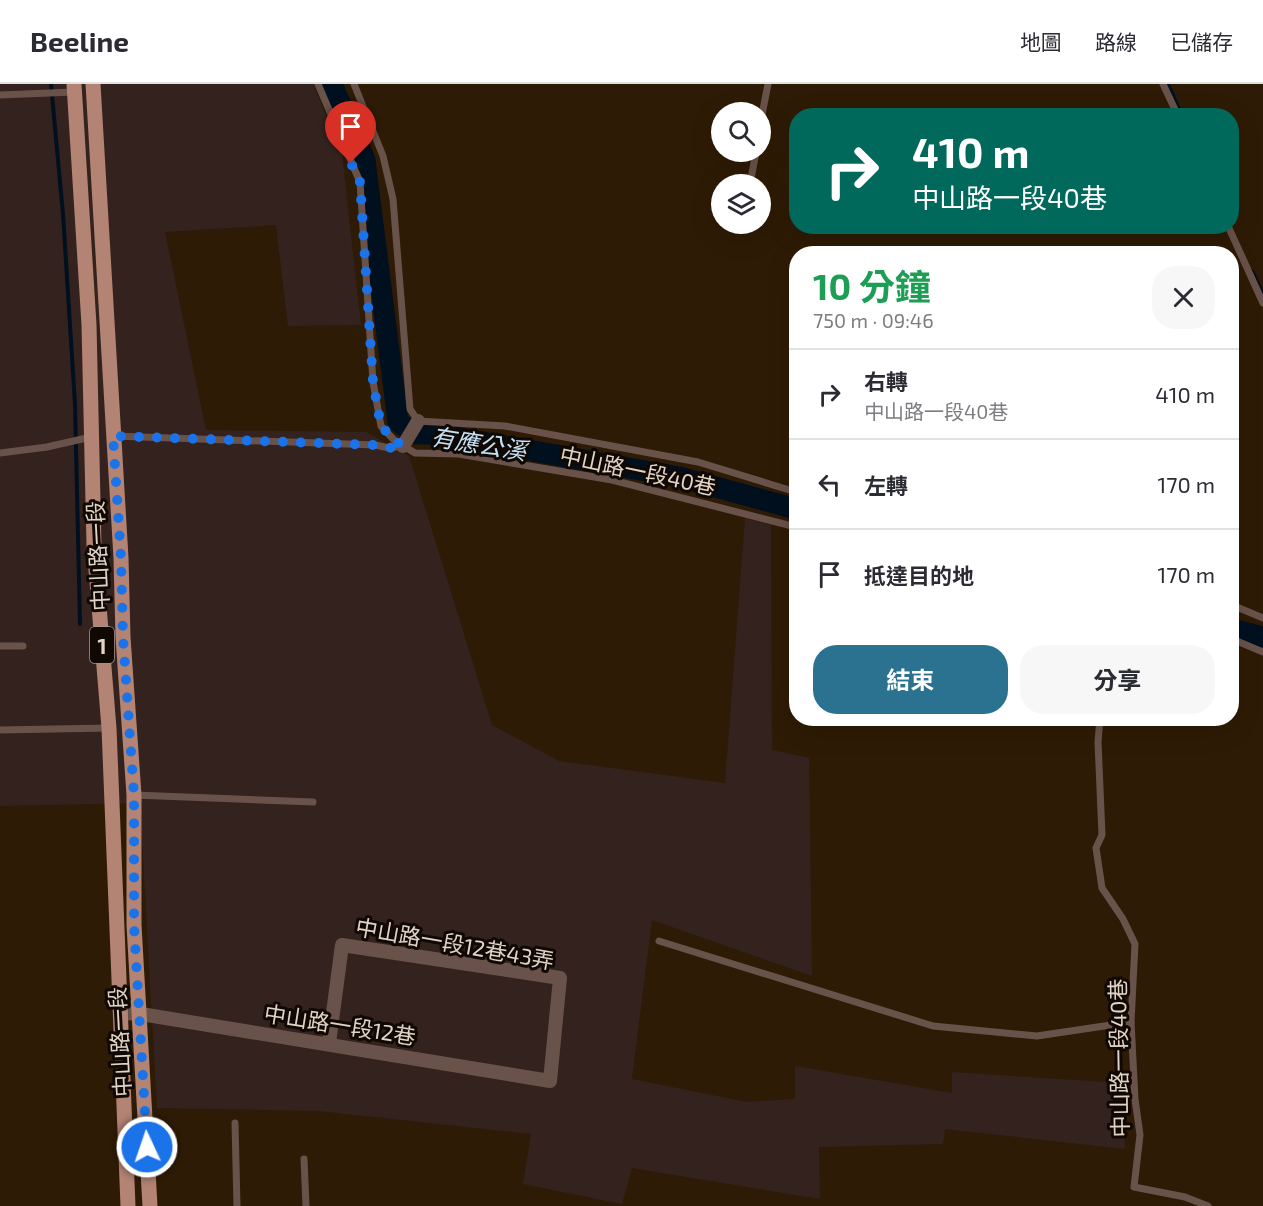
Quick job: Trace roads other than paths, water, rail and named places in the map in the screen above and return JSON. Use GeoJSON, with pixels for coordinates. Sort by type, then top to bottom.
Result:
{"type":"FeatureCollection","features":[{"type":"Feature","properties":{"kind":"main road","name":"中山路一段"},"geometry":{"type":"LineString","coordinates":[[93,84],[121,558],[123,638],[134,795],[134,925],[141,1014],[150,1206]]}},
{"type":"Feature","properties":{"kind":"main road","name":"中山路一段"},"geometry":{"type":"LineString","coordinates":[[74,88],[88,325],[94,545],[109,728],[128,1206]]}},
{"type":"Feature","properties":{"kind":"main road"},"geometry":{"type":"LineString","coordinates":[[102,639],[123,638]]}},
{"type":"Feature","properties":{"kind":"street"},"geometry":{"type":"LineString","coordinates":[[403,446],[418,421]]}},
{"type":"Feature","properties":{"kind":"street","name":"中山路一段12巷43弄"},"geometry":{"type":"LineString","coordinates":[[329,1043],[342,945],[560,978],[550,1081]]}},
{"type":"Feature","properties":{"kind":"street","name":"中山路一段12巷"},"geometry":{"type":"LineString","coordinates":[[122,1013],[329,1043],[550,1081]]}},
{"type":"Feature","properties":{"kind":"lane"},"geometry":{"type":"LineString","coordinates":[[318,84],[360,182],[373,382],[381,426],[403,446]]}},
{"type":"Feature","properties":{"kind":"lane"},"geometry":{"type":"LineString","coordinates":[[354,84],[383,156],[393,199],[410,409],[418,421]]}},
{"type":"Feature","properties":{"kind":"lane"},"geometry":{"type":"LineString","coordinates":[[764,102],[768,84]]}},
{"type":"Feature","properties":{"kind":"lane"},"geometry":{"type":"LineString","coordinates":[[1163,84],[1174,108]]}},
{"type":"Feature","properties":{"kind":"lane"},"geometry":{"type":"LineString","coordinates":[[0,94],[74,88]]}},
{"type":"Feature","properties":{"kind":"lane"},"geometry":{"type":"LineString","coordinates":[[1239,250],[1263,303]]}},
{"type":"Feature","properties":{"kind":"lane","name":"中山路一段40巷"},"geometry":{"type":"LineString","coordinates":[[418,421],[505,426],[698,462],[789,490]]}},
{"type":"Feature","properties":{"kind":"lane","name":"中山路一段40巷"},"geometry":{"type":"LineString","coordinates":[[113,436],[375,445],[389,448],[403,446],[415,453],[459,454],[612,480],[789,525]]}},
{"type":"Feature","properties":{"kind":"lane"},"geometry":{"type":"LineString","coordinates":[[0,453],[47,447],[91,437]]}},
{"type":"Feature","properties":{"kind":"lane"},"geometry":{"type":"LineString","coordinates":[[1239,607],[1263,618]]}},
{"type":"Feature","properties":{"kind":"lane"},"geometry":{"type":"LineString","coordinates":[[1239,642],[1263,652]]}},
{"type":"Feature","properties":{"kind":"lane"},"geometry":{"type":"LineString","coordinates":[[0,646],[23,646]]}},
{"type":"Feature","properties":{"kind":"lane","name":"中山路一段40巷"},"geometry":{"type":"LineString","coordinates":[[1099,726],[1102,835],[1096,848],[1102,888],[1123,919],[1135,944],[1131,1022],[1135,1099],[1140,1135],[1134,1187],[1185,1197],[1208,1206]]}},
{"type":"Feature","properties":{"kind":"lane"},"geometry":{"type":"LineString","coordinates":[[0,730],[109,728]]}},
{"type":"Feature","properties":{"kind":"lane"},"geometry":{"type":"LineString","coordinates":[[134,795],[313,802]]}},
{"type":"Feature","properties":{"kind":"lane"},"geometry":{"type":"LineString","coordinates":[[659,941],[933,1026],[1037,1036],[1131,1022]]}},
{"type":"Feature","properties":{"kind":"lane"},"geometry":{"type":"LineString","coordinates":[[235,1122],[237,1206]]}},
{"type":"Feature","properties":{"kind":"lane"},"geometry":{"type":"LineString","coordinates":[[304,1160],[306,1206]]}},
{"type":"Feature","properties":{"kind":"waterway"},"geometry":{"type":"LineString","coordinates":[[51,84],[63,214],[75,404],[80,624]]}},
{"type":"Feature","properties":{"kind":"waterway","name":"有應公溪"},"geometry":{"type":"LineString","coordinates":[[332,84],[365,160],[398,422],[416,434],[438,434],[679,477],[789,507]]}},
{"type":"Feature","properties":{"kind":"waterway"},"geometry":{"type":"LineString","coordinates":[[1168,84],[1178,108]]}},
{"type":"Feature","properties":{"kind":"waterway"},"geometry":{"type":"LineString","coordinates":[[1252,271],[1263,294]]}},
{"type":"Feature","properties":{"kind":"waterway","name":"有應公溪"},"geometry":{"type":"LineString","coordinates":[[1239,631],[1263,637]]}}]}
